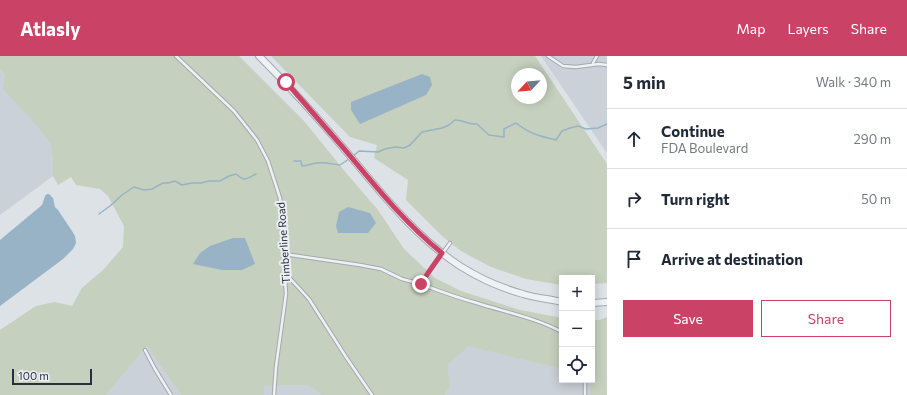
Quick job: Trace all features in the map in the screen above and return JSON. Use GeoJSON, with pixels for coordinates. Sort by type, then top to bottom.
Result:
{"type":"FeatureCollection","features":[{"type":"Feature","properties":{"kind":"street"},"geometry":{"type":"LineString","coordinates":[[259,56],[286,82],[371,182],[429,243],[461,267],[481,278],[506,289],[559,301]]}},
{"type":"Feature","properties":{"kind":"street"},"geometry":{"type":"LineString","coordinates":[[595,303],[607,302]]}},
{"type":"Feature","properties":{"kind":"lane","name":"Timberline Road"},"geometry":{"type":"LineString","coordinates":[[176,56],[234,111],[257,140],[268,161],[280,198],[286,294],[276,367],[274,395]]}},
{"type":"Feature","properties":{"kind":"lane"},"geometry":{"type":"LineString","coordinates":[[548,56],[563,66],[576,67],[592,64],[607,65]]}},
{"type":"Feature","properties":{"kind":"lane"},"geometry":{"type":"LineString","coordinates":[[592,64],[597,56]]}},
{"type":"Feature","properties":{"kind":"lane"},"geometry":{"type":"LineString","coordinates":[[421,284],[450,243]]}},
{"type":"Feature","properties":{"kind":"lane"},"geometry":{"type":"LineString","coordinates":[[284,254],[360,265],[381,270],[402,280],[421,284],[475,303],[520,316],[559,330]]}},
{"type":"Feature","properties":{"kind":"lane"},"geometry":{"type":"LineString","coordinates":[[285,273],[309,299],[372,395]]}},
{"type":"Feature","properties":{"kind":"lane"},"geometry":{"type":"LineString","coordinates":[[145,350],[171,395]]}},
{"type":"Feature","properties":{"kind":"lane"},"geometry":{"type":"LineString","coordinates":[[585,383],[585,395]]}},
{"type":"Feature","properties":{"kind":"shaded area"},"geometry":{"type":"Polygon","coordinates":[[[541,56],[607,56],[607,153],[541,56]]]}},
{"type":"Feature","properties":{"kind":"shaded area"},"geometry":{"type":"Polygon","coordinates":[[[0,70],[5,75],[37,126],[50,143],[53,160],[53,176],[0,215],[0,70]]]}},
{"type":"Feature","properties":{"kind":"shaded area"},"geometry":{"type":"Polygon","coordinates":[[[469,345],[559,368],[559,383],[592,383],[590,395],[445,395],[450,386],[446,365],[469,345]]]}},
{"type":"Feature","properties":{"kind":"shaded area"},"geometry":{"type":"Polygon","coordinates":[[[147,346],[181,395],[106,395],[147,346]]]}},
{"type":"Feature","properties":{"kind":"shaded area"},"geometry":{"type":"Polygon","coordinates":[[[307,385],[322,395],[264,395],[264,386],[307,385]]]}},
{"type":"Feature","properties":{"kind":"green space"},"geometry":{"type":"Polygon","coordinates":[[[0,56],[239,56],[304,121],[378,210],[404,249],[435,278],[461,291],[520,310],[559,317],[559,368],[469,346],[447,365],[450,386],[445,395],[322,395],[307,385],[264,386],[264,395],[181,395],[147,346],[106,395],[0,395],[0,330],[36,306],[55,302],[72,306],[82,288],[104,269],[123,247],[124,226],[108,196],[100,189],[76,185],[71,177],[58,185],[53,176],[53,160],[50,143],[37,126],[3,89],[5,75],[0,70],[0,56]]]}},
{"type":"Feature","properties":{"kind":"green space"},"geometry":{"type":"Polygon","coordinates":[[[271,56],[535,56],[543,68],[511,68],[511,104],[547,104],[547,74],[607,164],[607,283],[595,284],[595,275],[559,275],[559,284],[526,279],[491,267],[461,251],[442,236],[406,200],[408,180],[374,158],[377,145],[350,137],[271,56]]]}},
{"type":"Feature","properties":{"kind":"green space"},"geometry":{"type":"Polygon","coordinates":[[[607,317],[607,395],[590,395],[591,383],[595,383],[595,320],[607,317]]]}},
{"type":"Feature","properties":{"kind":"water"},"geometry":{"type":"Polygon","coordinates":[[[422,74],[430,77],[432,85],[426,95],[360,124],[351,110],[351,102],[422,74]]]}},
{"type":"Feature","properties":{"kind":"water"},"geometry":{"type":"Polygon","coordinates":[[[47,194],[53,198],[55,207],[75,236],[76,243],[73,249],[63,259],[0,306],[0,240],[42,205],[47,194]]]}},
{"type":"Feature","properties":{"kind":"water"},"geometry":{"type":"Polygon","coordinates":[[[348,207],[370,213],[376,223],[368,233],[338,233],[336,226],[339,212],[348,207]]]}},
{"type":"Feature","properties":{"kind":"water"},"geometry":{"type":"Polygon","coordinates":[[[233,238],[245,238],[255,264],[242,270],[222,270],[193,264],[200,253],[210,246],[233,238]]]}},
{"type":"Feature","properties":{"kind":"waterway"},"geometry":{"type":"LineString","coordinates":[[352,157],[359,151],[378,152],[395,147],[404,148],[410,145],[422,132],[442,128],[455,120],[477,124],[489,135],[504,137],[504,129],[516,123],[535,134],[556,140],[562,131],[570,128],[578,126],[586,129],[598,128],[607,124]]}},
{"type":"Feature","properties":{"kind":"waterway"},"geometry":{"type":"LineString","coordinates":[[294,161],[301,161],[302,166],[316,163],[340,165],[349,159]]}},
{"type":"Feature","properties":{"kind":"waterway"},"geometry":{"type":"LineString","coordinates":[[99,214],[134,187],[144,190],[152,189],[163,183],[175,181],[182,185],[220,181],[236,174],[246,179],[256,174]]}},
{"type":"Feature","properties":{"kind":"route"},"geometry":{"type":"LineString","coordinates":[[286,82],[371,182],[406,220],[429,243],[442,253],[421,284]]}}]}
